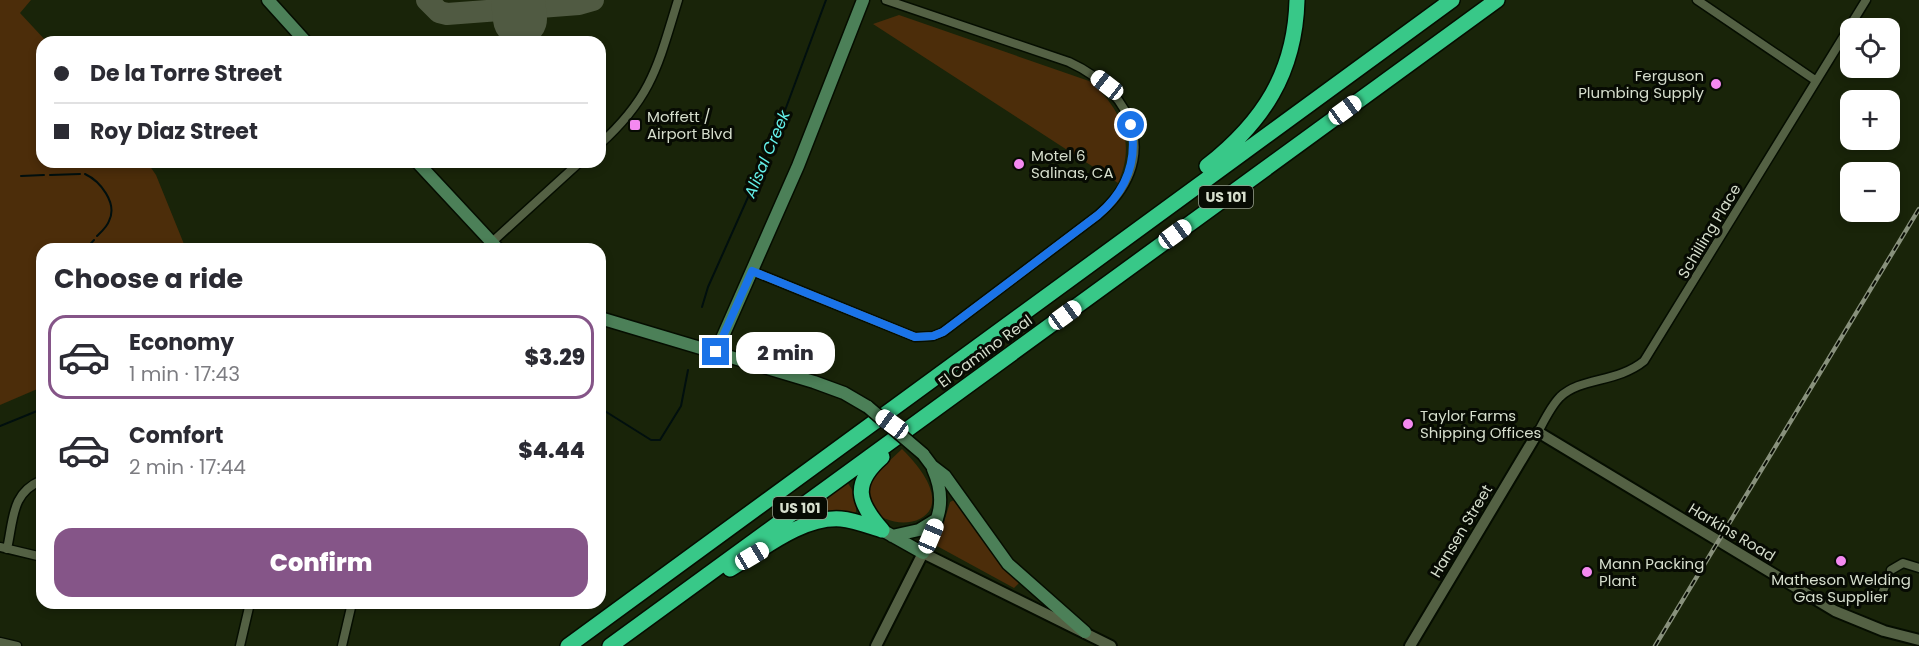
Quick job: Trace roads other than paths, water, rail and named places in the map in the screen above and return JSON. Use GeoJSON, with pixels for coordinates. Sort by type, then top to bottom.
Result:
{"type":"FeatureCollection","features":[{"type":"Feature","properties":{"kind":"highway"},"geometry":{"type":"LineString","coordinates":[[1165,208],[1184,185],[1242,136],[1268,104],[1278,85],[1289,53],[1297,0]]}},
{"type":"Feature","properties":{"kind":"highway","name":"El Camino Real"},"geometry":{"type":"LineString","coordinates":[[568,646],[1452,0]]}},
{"type":"Feature","properties":{"kind":"highway","name":"El Camino Real"},"geometry":{"type":"LineString","coordinates":[[610,646],[1497,0]]}},
{"type":"Feature","properties":{"kind":"highway"},"geometry":{"type":"LineString","coordinates":[[887,533],[865,510],[861,500],[863,479],[876,462],[956,394]]}},
{"type":"Feature","properties":{"kind":"highway"},"geometry":{"type":"LineString","coordinates":[[643,621],[807,525],[826,520],[844,519],[887,533]]}},
{"type":"Feature","properties":{"kind":"main road"},"geometry":{"type":"LineString","coordinates":[[268,0],[301,36]]}},
{"type":"Feature","properties":{"kind":"main road"},"geometry":{"type":"LineString","coordinates":[[716,352],[798,166],[863,0]]}},
{"type":"Feature","properties":{"kind":"main road"},"geometry":{"type":"LineString","coordinates":[[423,168],[492,243]]}},
{"type":"Feature","properties":{"kind":"main road"},"geometry":{"type":"LineString","coordinates":[[606,320],[844,393],[892,424],[923,453],[941,486],[938,518],[923,553],[887,533]]}},
{"type":"Feature","properties":{"kind":"main road"},"geometry":{"type":"LineString","coordinates":[[932,466],[945,476],[1008,564],[1085,633]]}},
{"type":"Feature","properties":{"kind":"main road"},"geometry":{"type":"LineString","coordinates":[[887,533],[919,530],[938,518]]}},
{"type":"Feature","properties":{"kind":"street"},"geometry":{"type":"LineString","coordinates":[[606,139],[620,126],[646,93],[678,0]]}},
{"type":"Feature","properties":{"kind":"street"},"geometry":{"type":"LineString","coordinates":[[752,271],[915,337],[933,336],[943,332],[1098,215],[1115,200],[1126,182],[1133,159],[1131,125],[1123,104],[1091,73],[1061,60],[886,0]]}},
{"type":"Feature","properties":{"kind":"street"},"geometry":{"type":"LineString","coordinates":[[1697,0],[1815,80]]}},
{"type":"Feature","properties":{"kind":"street","name":"Schilling Place"},"geometry":{"type":"LineString","coordinates":[[1538,432],[1559,398],[1571,389],[1617,377],[1632,371],[1644,361],[1866,0]]}},
{"type":"Feature","properties":{"kind":"street"},"geometry":{"type":"LineString","coordinates":[[498,243],[574,168]]}},
{"type":"Feature","properties":{"kind":"street","name":"Harkins Road"},"geometry":{"type":"LineString","coordinates":[[1538,432],[1835,611],[1884,631],[1919,640]]}},
{"type":"Feature","properties":{"kind":"street","name":"Hansen Street"},"geometry":{"type":"LineString","coordinates":[[1410,646],[1538,432]]}},
{"type":"Feature","properties":{"kind":"street"},"geometry":{"type":"LineString","coordinates":[[36,484],[21,493],[3,548],[36,556]]}},
{"type":"Feature","properties":{"kind":"street"},"geometry":{"type":"LineString","coordinates":[[876,646],[923,553],[1111,646]]}},
{"type":"Feature","properties":{"kind":"street"},"geometry":{"type":"LineString","coordinates":[[1891,570],[1903,564],[1919,568]]}},
{"type":"Feature","properties":{"kind":"street"},"geometry":{"type":"LineString","coordinates":[[1880,598],[1886,584]]}},
{"type":"Feature","properties":{"kind":"street"},"geometry":{"type":"LineString","coordinates":[[240,646],[245,609]]}},
{"type":"Feature","properties":{"kind":"street"},"geometry":{"type":"LineString","coordinates":[[342,646],[351,609]]}},
{"type":"Feature","properties":{"kind":"street"},"geometry":{"type":"LineString","coordinates":[[0,642],[17,646]]}},
{"type":"Feature","properties":{"kind":"waterway","name":"Alisal Creek"},"geometry":{"type":"LineString","coordinates":[[702,307],[708,287],[777,132],[826,0]]}},
{"type":"Feature","properties":{"kind":"waterway"},"geometry":{"type":"LineString","coordinates":[[50,175],[80,174]]}},
{"type":"Feature","properties":{"kind":"waterway"},"geometry":{"type":"LineString","coordinates":[[85,174],[102,187],[111,207],[108,223],[97,236]]}},
{"type":"Feature","properties":{"kind":"waterway"},"geometry":{"type":"LineString","coordinates":[[21,176],[44,175]]}},
{"type":"Feature","properties":{"kind":"waterway"},"geometry":{"type":"LineString","coordinates":[[91,243],[94,240]]}},
{"type":"Feature","properties":{"kind":"waterway","name":"Alisal Creek"},"geometry":{"type":"LineString","coordinates":[[606,412],[651,440],[660,440],[681,406],[688,370]]}},
{"type":"Feature","properties":{"kind":"waterway","name":"Alisal Creek"},"geometry":{"type":"LineString","coordinates":[[0,426],[36,411]]}},
{"type":"Feature","properties":{"kind":"railway"},"geometry":{"type":"LineString","coordinates":[[1655,646],[1919,209]]}},
{"type":"Feature","properties":{"kind":"place","name":"Ferguson Plumbing Supply"},"geometry":{"type":"Point","coordinates":[1716,84]}},
{"type":"Feature","properties":{"kind":"place","name":"Moffett / Airport Blvd"},"geometry":{"type":"Point","coordinates":[635,125]}},
{"type":"Feature","properties":{"kind":"place","name":"Motel 6 Salinas, CA"},"geometry":{"type":"Point","coordinates":[1019,164]}},
{"type":"Feature","properties":{"kind":"place","name":"Taylor Farms Shipping Offices"},"geometry":{"type":"Point","coordinates":[1408,424]}},
{"type":"Feature","properties":{"kind":"place","name":"Matheson Welding Gas Supplier"},"geometry":{"type":"Point","coordinates":[1841,561]}},
{"type":"Feature","properties":{"kind":"place","name":"Mann Packing Plant"},"geometry":{"type":"Point","coordinates":[1587,572]}}]}
